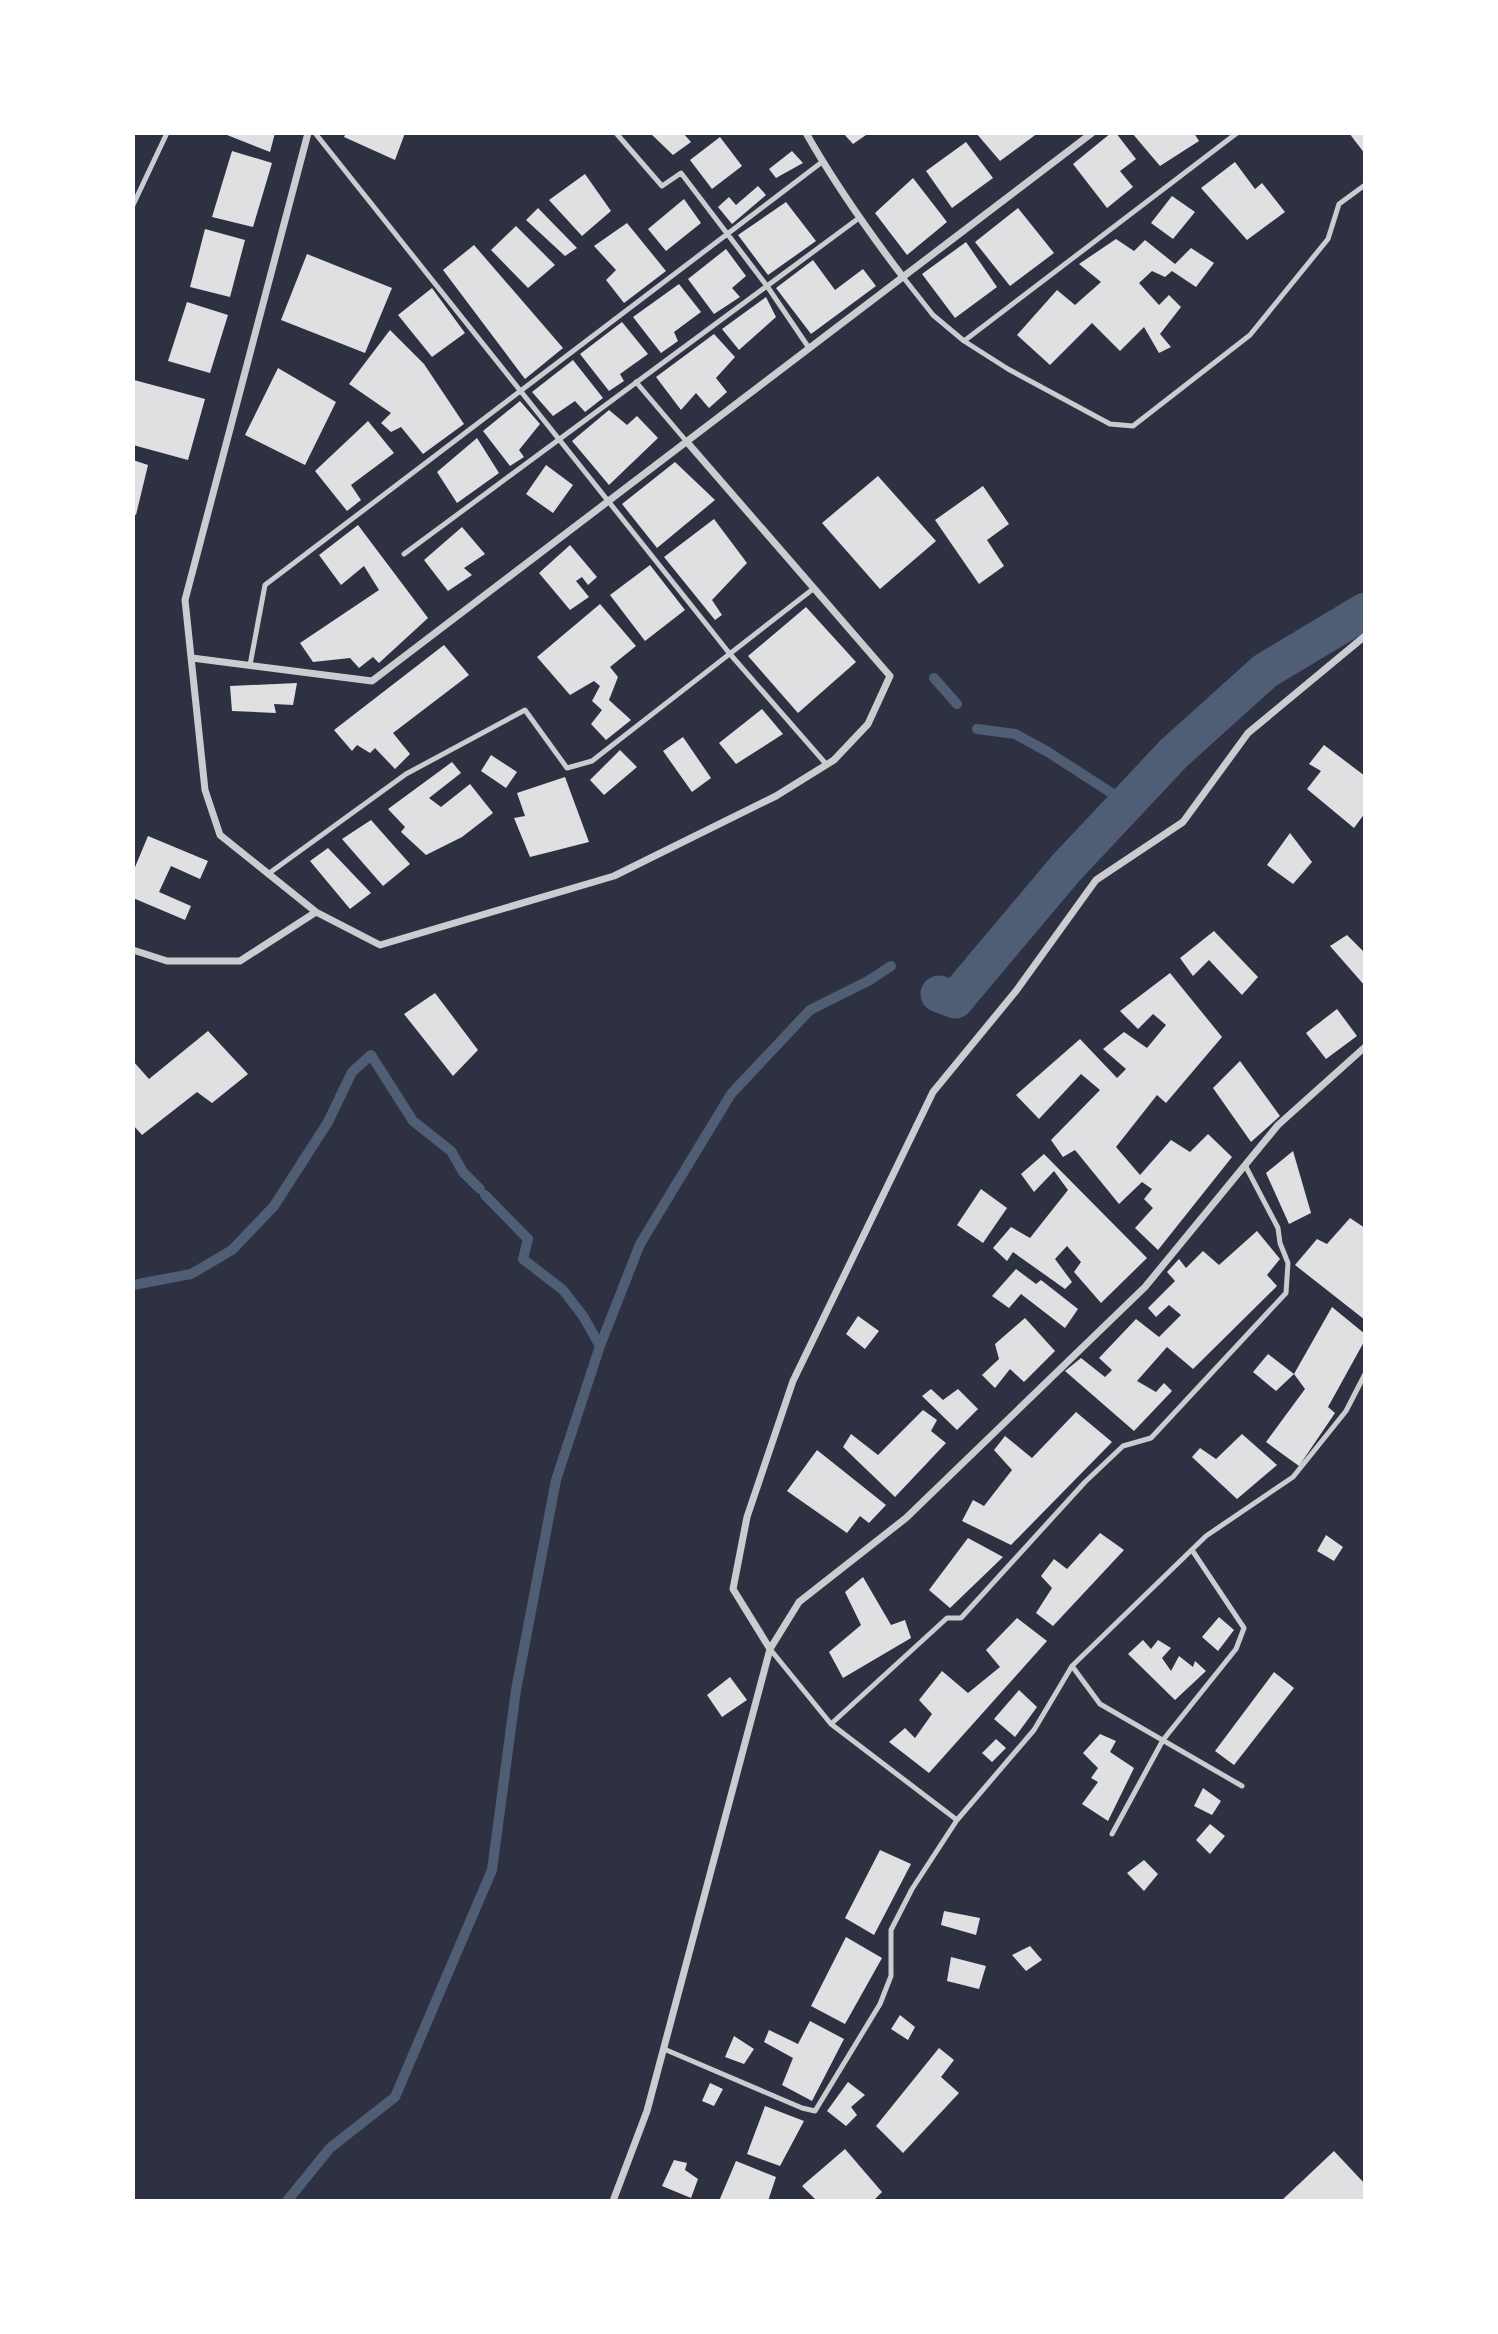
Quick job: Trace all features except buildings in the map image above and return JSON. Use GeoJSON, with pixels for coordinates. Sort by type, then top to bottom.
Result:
{"type":"FeatureCollection","features":[{"type":"Feature","properties":{"kind":"street"},"geometry":{"type":"LineString","coordinates":[[307,133],[185,600],[205,790],[220,835],[316,912],[380,945],[614,876],[776,796],[834,760],[868,724],[890,676],[687,442]]}},
{"type":"Feature","properties":{"kind":"street"},"geometry":{"type":"LineString","coordinates":[[806,133],[859,218],[903,277]]}},
{"type":"Feature","properties":{"kind":"street"},"geometry":{"type":"LineString","coordinates":[[192,658],[372,681],[1092,133]]}},
{"type":"Feature","properties":{"kind":"street"},"geometry":{"type":"LineString","coordinates":[[770,1649],[733,1589],[747,1517],[793,1381],[933,1092],[1016,991],[1096,880],[1183,822],[1248,733],[1365,636]]}},
{"type":"Feature","properties":{"kind":"street"},"geometry":{"type":"LineString","coordinates":[[133,950],[167,961],[240,961],[316,912]]}},
{"type":"Feature","properties":{"kind":"street"},"geometry":{"type":"LineString","coordinates":[[613,2201],[648,2111],[770,1649],[799,1602],[906,1518],[1145,1287],[1278,1125],[1365,1047]]}},
{"type":"Feature","properties":{"kind":"lane"},"geometry":{"type":"LineString","coordinates":[[133,205],[167,133]]}},
{"type":"Feature","properties":{"kind":"lane"},"geometry":{"type":"LineString","coordinates":[[315,133],[730,654],[826,765]]}},
{"type":"Feature","properties":{"kind":"lane"},"geometry":{"type":"LineString","coordinates":[[615,133],[662,186],[681,173],[767,286],[809,348]]}},
{"type":"Feature","properties":{"kind":"lane"},"geometry":{"type":"LineString","coordinates":[[964,341],[1237,133]]}},
{"type":"Feature","properties":{"kind":"lane"},"geometry":{"type":"LineString","coordinates":[[250,665],[265,585],[822,162]]}},
{"type":"Feature","properties":{"kind":"lane"},"geometry":{"type":"LineString","coordinates":[[903,277],[933,315],[964,341],[1008,369],[1110,424],[1133,426],[1250,335],[1328,239],[1339,204],[1365,185]]}},
{"type":"Feature","properties":{"kind":"lane"},"geometry":{"type":"LineString","coordinates":[[404,554],[859,218]]}},
{"type":"Feature","properties":{"kind":"lane"},"geometry":{"type":"LineString","coordinates":[[636,382],[687,442]]}},
{"type":"Feature","properties":{"kind":"lane"},"geometry":{"type":"LineString","coordinates":[[268,874],[406,774],[524,710],[567,768],[592,761],[813,589]]}},
{"type":"Feature","properties":{"kind":"lane"},"geometry":{"type":"LineString","coordinates":[[831,1724],[947,1618],[961,1618],[1085,1482],[1123,1446],[1151,1438],[1286,1293],[1288,1263],[1280,1243],[1278,1228],[1245,1165]]}},
{"type":"Feature","properties":{"kind":"lane"},"geometry":{"type":"LineString","coordinates":[[664,2049],[802,2108],[815,2111],[880,2004],[891,1976],[891,1930],[912,1889],[957,1820],[1034,1730],[1072,1666],[1206,1536],[1293,1477],[1346,1411],[1365,1374]]}},
{"type":"Feature","properties":{"kind":"lane"},"geometry":{"type":"LineString","coordinates":[[1112,1834],[1163,1740],[1236,1649],[1244,1628],[1192,1550]]}},
{"type":"Feature","properties":{"kind":"lane"},"geometry":{"type":"LineString","coordinates":[[770,1649],[831,1724],[957,1820]]}},
{"type":"Feature","properties":{"kind":"lane"},"geometry":{"type":"LineString","coordinates":[[1072,1666],[1100,1704],[1242,1786]]}},
{"type":"Feature","properties":{"kind":"waterway"},"geometry":{"type":"LineString","coordinates":[[939,994],[955,1000],[1066,868],[1173,754],[1265,671],[1365,611]]}},
{"type":"Feature","properties":{"kind":"waterway"},"geometry":{"type":"LineString","coordinates":[[934,678],[957,704]]}},
{"type":"Feature","properties":{"kind":"waterway"},"geometry":{"type":"LineString","coordinates":[[977,729],[1015,734],[1127,803]]}},
{"type":"Feature","properties":{"kind":"waterway"},"geometry":{"type":"LineString","coordinates":[[287,2201],[330,2148],[395,2097],[492,1870],[516,1690],[556,1480],[600,1346],[640,1244],[731,1094],[810,1010],[868,981],[891,966]]}},
{"type":"Feature","properties":{"kind":"waterway"},"geometry":{"type":"LineString","coordinates":[[133,1285],[191,1274],[232,1250],[274,1206],[328,1122],[352,1072],[371,1055],[413,1121],[451,1151],[463,1172],[480,1189]]}},
{"type":"Feature","properties":{"kind":"waterway"},"geometry":{"type":"LineString","coordinates":[[485,1195],[528,1239],[523,1259],[563,1290],[583,1316],[600,1346]]}}]}
